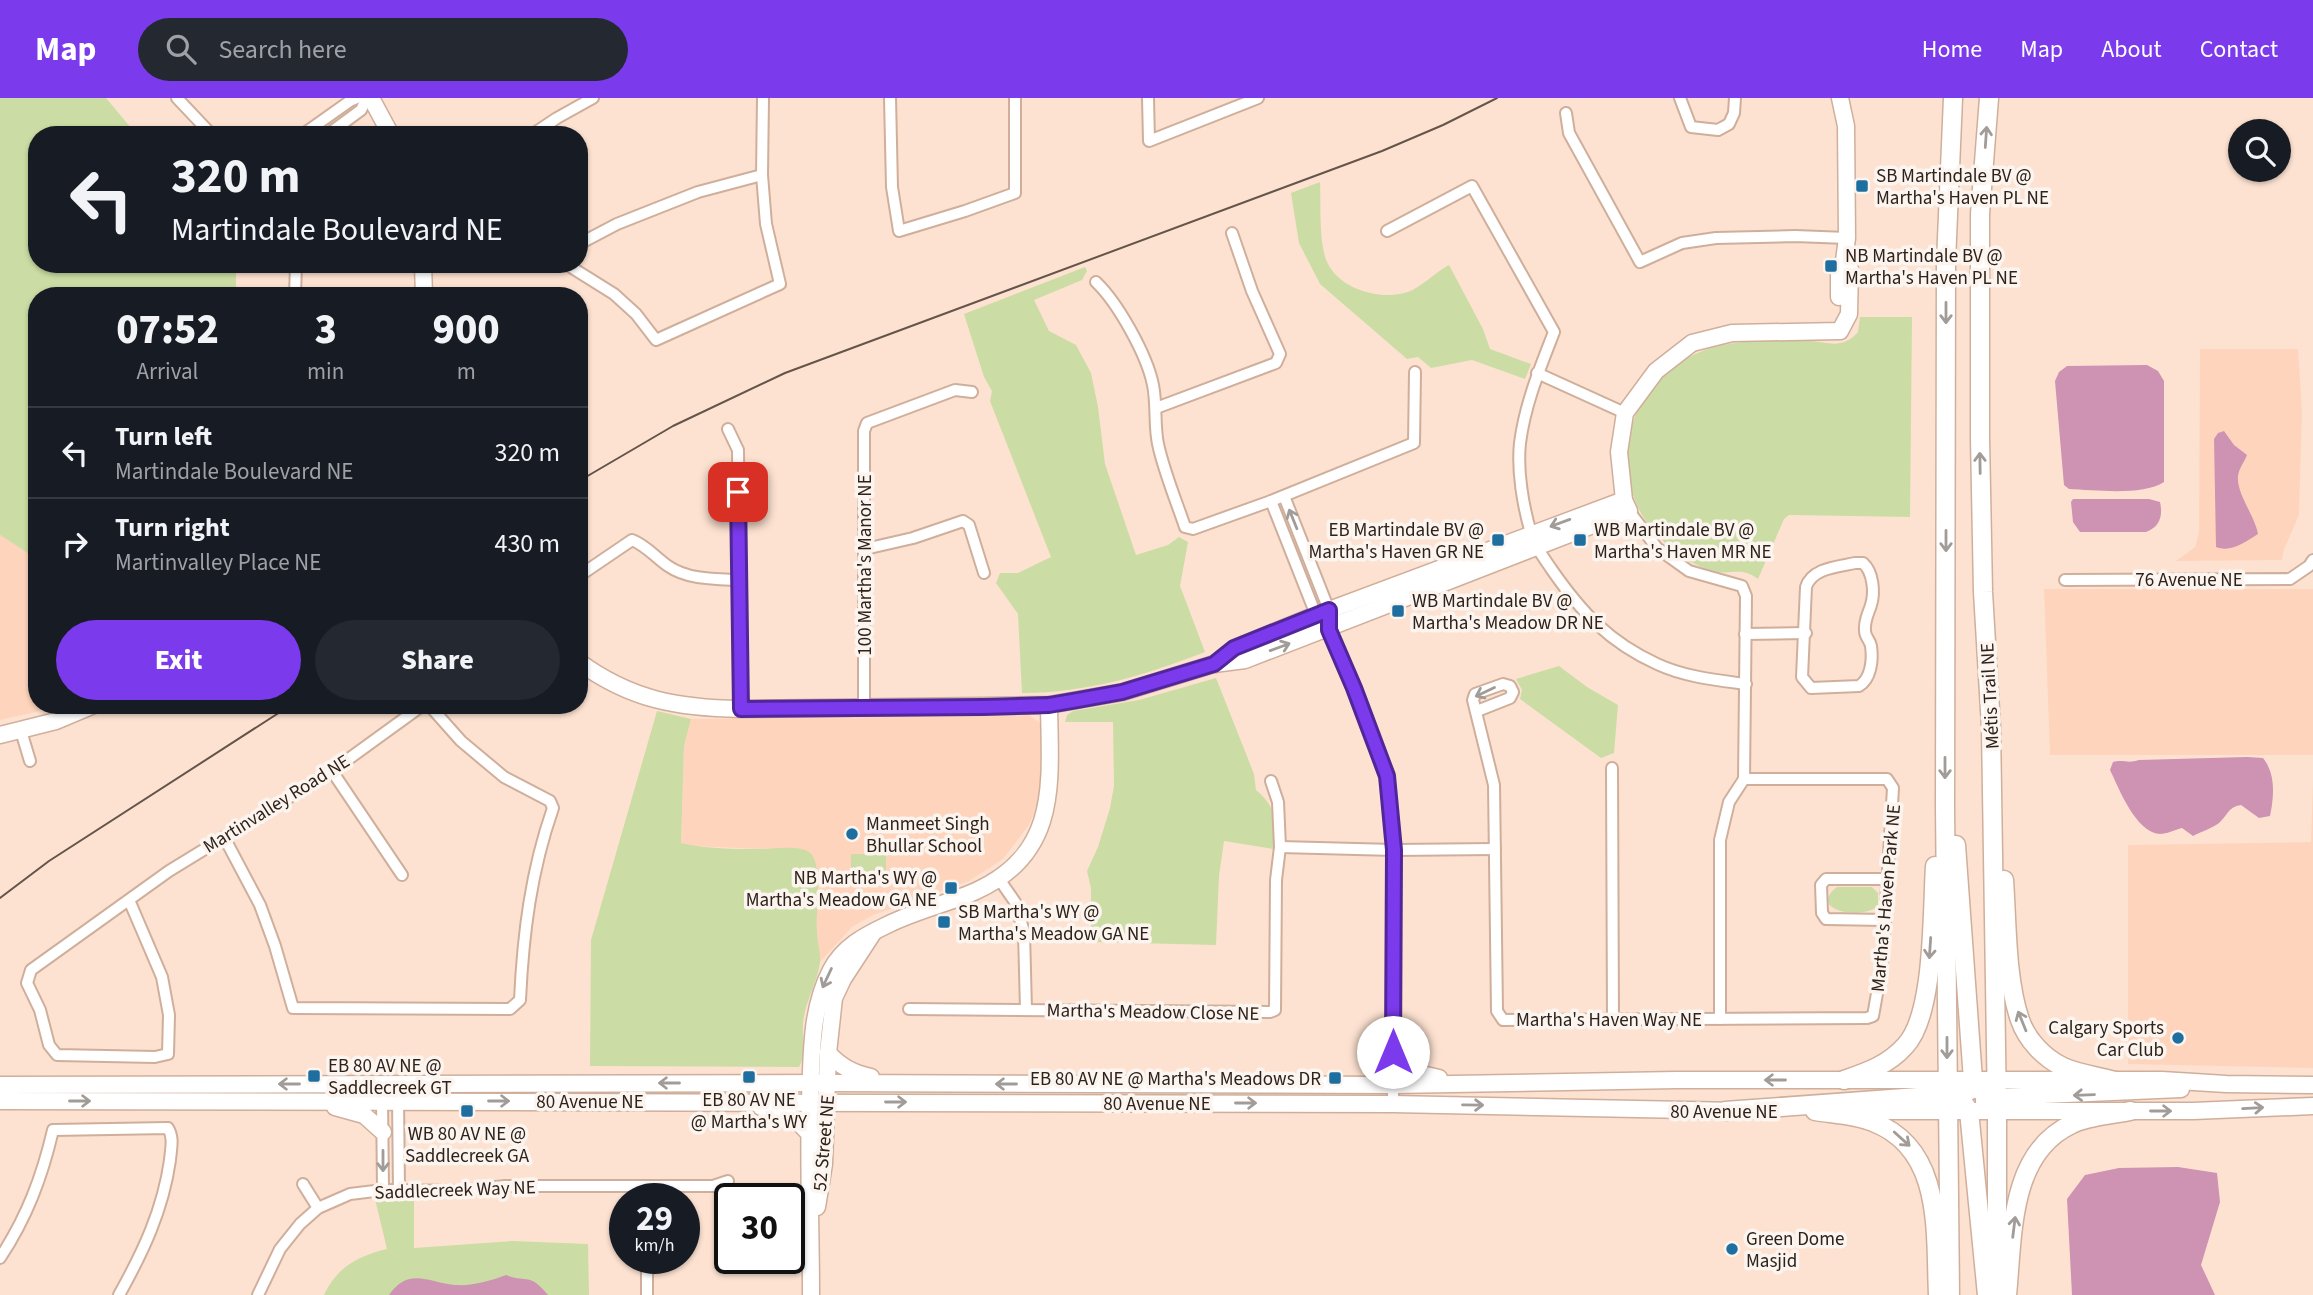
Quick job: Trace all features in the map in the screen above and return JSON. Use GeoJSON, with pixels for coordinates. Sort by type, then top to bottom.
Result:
{"type":"FeatureCollection","features":[{"type":"Feature","properties":{"kind":"main road"},"geometry":{"type":"LineString","coordinates":[[369,98],[386,126]]}},
{"type":"Feature","properties":{"kind":"main road"},"geometry":{"type":"LineString","coordinates":[[588,668],[612,684],[663,703],[701,709],[1049,705],[1122,692],[1214,664],[1245,660],[1329,630],[1534,541],[1627,505],[1619,452],[1625,413],[1656,370],[1692,343],[1732,333],[1840,331],[1849,314],[1850,269],[1844,261],[1847,238],[1846,126],[1840,98]]}},
{"type":"Feature","properties":{"kind":"main road"},"geometry":{"type":"LineString","coordinates":[[1950,1295],[1957,1100],[1945,808],[1946,262],[1953,98]]}},
{"type":"Feature","properties":{"kind":"main road","name":"Métis Trail NE"},"geometry":{"type":"LineString","coordinates":[[1989,98],[1980,214],[1980,438],[1983,592],[1992,727],[1988,1093],[1997,1295]]}},
{"type":"Feature","properties":{"kind":"main road"},"geometry":{"type":"LineString","coordinates":[[1214,664],[1234,648],[1323,612],[1534,541]]}},
{"type":"Feature","properties":{"kind":"main road","name":"52 Street NE"},"geometry":{"type":"LineString","coordinates":[[811,1295],[809,1133],[818,999],[832,968],[848,946],[914,912],[975,892],[999,879],[1018,862],[1033,841],[1048,803],[1051,780],[1049,705]]}},
{"type":"Feature","properties":{"kind":"main road"},"geometry":{"type":"LineString","coordinates":[[0,735],[56,721],[73,714]]}},
{"type":"Feature","properties":{"kind":"main road"},"geometry":{"type":"LineString","coordinates":[[1992,727],[2010,957],[2021,1022],[2030,1039],[2045,1056],[2064,1068],[2115,1080]]}},
{"type":"Feature","properties":{"kind":"main road"},"geometry":{"type":"LineString","coordinates":[[1844,1080],[1891,1060],[1913,1036],[1923,1013],[1937,842],[1945,808]]}},
{"type":"Feature","properties":{"kind":"main road"},"geometry":{"type":"LineString","coordinates":[[1945,808],[1956,840],[1988,1093]]}},
{"type":"Feature","properties":{"kind":"main road","name":"52 Street NE"},"geometry":{"type":"LineString","coordinates":[[811,1244],[824,1164],[828,1053],[834,998],[874,931]]}},
{"type":"Feature","properties":{"kind":"main road"},"geometry":{"type":"LineString","coordinates":[[1393,1052],[1413,1072],[1473,1084]]}},
{"type":"Feature","properties":{"kind":"main road"},"geometry":{"type":"LineString","coordinates":[[828,1053],[838,1064],[853,1073],[898,1084]]}},
{"type":"Feature","properties":{"kind":"main road"},"geometry":{"type":"LineString","coordinates":[[0,1079],[32,1085]]}},
{"type":"Feature","properties":{"kind":"main road","name":"80 Avenue NE"},"geometry":{"type":"LineString","coordinates":[[0,1085],[1393,1085],[1844,1080],[1957,1100]]}},
{"type":"Feature","properties":{"kind":"main road","name":"80 Avenue NE"},"geometry":{"type":"LineString","coordinates":[[4,1104],[827,1101],[1393,1104],[1815,1111],[1957,1100],[1988,1093],[2115,1080],[2313,1085]]}},
{"type":"Feature","properties":{"kind":"main road"},"geometry":{"type":"LineString","coordinates":[[1725,1111],[1957,1100],[1988,1093],[2164,1091],[2226,1084]]}},
{"type":"Feature","properties":{"kind":"main road","name":"80 Avenue NE"},"geometry":{"type":"LineString","coordinates":[[1988,1093],[2130,1111],[2313,1106]]}},
{"type":"Feature","properties":{"kind":"main road"},"geometry":{"type":"LineString","coordinates":[[1957,1100],[1987,1295]]}},
{"type":"Feature","properties":{"kind":"main road"},"geometry":{"type":"LineString","coordinates":[[305,1101],[364,1115],[383,1132]]}},
{"type":"Feature","properties":{"kind":"main road"},"geometry":{"type":"LineString","coordinates":[[742,1101],[795,1119],[809,1133]]}},
{"type":"Feature","properties":{"kind":"main road"},"geometry":{"type":"LineString","coordinates":[[1815,1111],[1871,1121],[1891,1130],[1910,1146],[1931,1187],[1938,1295]]}},
{"type":"Feature","properties":{"kind":"main road"},"geometry":{"type":"LineString","coordinates":[[2007,1295],[2018,1203],[2025,1171],[2035,1154],[2052,1135],[2074,1122],[2130,1111]]}},
{"type":"Feature","properties":{"kind":"street"},"geometry":{"type":"LineString","coordinates":[[177,98],[203,126]]}},
{"type":"Feature","properties":{"kind":"street"},"geometry":{"type":"LineString","coordinates":[[315,126],[357,98]]}},
{"type":"Feature","properties":{"kind":"street"},"geometry":{"type":"LineString","coordinates":[[339,126],[361,110],[369,98]]}},
{"type":"Feature","properties":{"kind":"street"},"geometry":{"type":"LineString","coordinates":[[545,126],[593,98]]}},
{"type":"Feature","properties":{"kind":"street"},"geometry":{"type":"LineString","coordinates":[[580,273],[614,294],[636,314],[656,340],[780,284],[766,224],[762,175],[763,98]]}},
{"type":"Feature","properties":{"kind":"street"},"geometry":{"type":"LineString","coordinates":[[890,98],[892,187],[899,231],[1015,193],[1015,98]]}},
{"type":"Feature","properties":{"kind":"street"},"geometry":{"type":"LineString","coordinates":[[1148,98],[1149,141],[1258,98]]}},
{"type":"Feature","properties":{"kind":"street"},"geometry":{"type":"LineString","coordinates":[[1680,98],[1691,127],[1718,130],[1729,124],[1734,113],[1735,98]]}},
{"type":"Feature","properties":{"kind":"street"},"geometry":{"type":"LineString","coordinates":[[1566,113],[1569,133],[1640,262],[1682,243],[1716,238],[1847,238]]}},
{"type":"Feature","properties":{"kind":"street"},"geometry":{"type":"LineString","coordinates":[[588,239],[617,224],[698,191],[762,175]]}},
{"type":"Feature","properties":{"kind":"street"},"geometry":{"type":"LineString","coordinates":[[1387,231],[1472,186],[1555,332],[1537,373],[1520,446],[1522,487],[1534,541],[1574,600],[1595,624],[1621,646],[1660,666],[1699,677],[1745,684]]}},
{"type":"Feature","properties":{"kind":"street"},"geometry":{"type":"LineString","coordinates":[[1156,408],[1276,363],[1280,354],[1252,291],[1232,233]]}},
{"type":"Feature","properties":{"kind":"street"},"geometry":{"type":"LineString","coordinates":[[1096,282],[1110,295],[1145,359],[1153,384],[1157,442],[1185,527],[1193,529],[1271,501],[1414,443],[1415,372]]}},
{"type":"Feature","properties":{"kind":"street"},"geometry":{"type":"LineString","coordinates":[[1537,373],[1625,413]]}},
{"type":"Feature","properties":{"kind":"street","name":"100 Martha's Manor NE"},"geometry":{"type":"LineString","coordinates":[[864,708],[864,431],[867,423],[955,390],[972,392]]}},
{"type":"Feature","properties":{"kind":"street"},"geometry":{"type":"LineString","coordinates":[[728,429],[738,450],[741,709]]}},
{"type":"Feature","properties":{"kind":"street"},"geometry":{"type":"LineString","coordinates":[[1284,496],[1329,630],[1387,776],[1394,850],[1393,1104]]}},
{"type":"Feature","properties":{"kind":"street"},"geometry":{"type":"LineString","coordinates":[[1271,501],[1323,612]]}},
{"type":"Feature","properties":{"kind":"street"},"geometry":{"type":"LineString","coordinates":[[1627,505],[1657,548],[1689,571],[1742,586],[1746,596],[1744,779],[1729,802],[1720,841],[1720,1018]]}},
{"type":"Feature","properties":{"kind":"street"},"geometry":{"type":"LineString","coordinates":[[865,549],[913,538],[963,521],[969,525],[984,573]]}},
{"type":"Feature","properties":{"kind":"street"},"geometry":{"type":"LineString","coordinates":[[588,570],[632,540],[643,544],[670,568],[702,578],[739,580]]}},
{"type":"Feature","properties":{"kind":"street"},"geometry":{"type":"LineString","coordinates":[[1863,563],[1871,574],[1871,604],[1866,615],[1864,635],[1871,644],[1870,676],[1866,682],[1860,686],[1811,688],[1805,684],[1802,677],[1806,633],[1809,579],[1816,573],[1863,563]]}},
{"type":"Feature","properties":{"kind":"street","name":"76 Avenue NE"},"geometry":{"type":"LineString","coordinates":[[2065,580],[2290,579],[2311,563]]}},
{"type":"Feature","properties":{"kind":"street"},"geometry":{"type":"LineString","coordinates":[[1745,634],[1806,633]]}},
{"type":"Feature","properties":{"kind":"street"},"geometry":{"type":"LineString","coordinates":[[1271,780],[1278,802],[1280,847],[1495,849],[1493,785],[1477,711]]}},
{"type":"Feature","properties":{"kind":"street","name":"Martinvalley Road NE"},"geometry":{"type":"LineString","coordinates":[[129,900],[162,977],[169,1015],[168,1054],[155,1057],[57,1055],[49,1045],[40,1010],[27,984],[31,970],[169,870],[332,771],[411,714]]}},
{"type":"Feature","properties":{"kind":"street"},"geometry":{"type":"LineString","coordinates":[[224,837],[260,905],[293,1008],[510,1009],[520,1000],[522,947],[531,889],[553,808],[550,801],[504,777],[461,741],[437,714]]}},
{"type":"Feature","properties":{"kind":"street"},"geometry":{"type":"LineString","coordinates":[[21,731],[30,761]]}},
{"type":"Feature","properties":{"kind":"street"},"geometry":{"type":"LineString","coordinates":[[1612,768],[1613,1019]]}},
{"type":"Feature","properties":{"kind":"street"},"geometry":{"type":"LineString","coordinates":[[332,771],[402,875]]}},
{"type":"Feature","properties":{"kind":"street","name":"Martha's Haven Park NE"},"geometry":{"type":"LineString","coordinates":[[1720,1018],[1867,1018],[1873,1016],[1881,971],[1893,788],[1887,779],[1744,779]]}},
{"type":"Feature","properties":{"kind":"street","name":"Martha's Meadow Close NE"},"geometry":{"type":"LineString","coordinates":[[909,1009],[1275,1010],[1276,880],[1280,847]]}},
{"type":"Feature","properties":{"kind":"street","name":"Martha's Haven Way NE"},"geometry":{"type":"LineString","coordinates":[[1495,849],[1497,1011],[1503,1020],[1720,1018]]}},
{"type":"Feature","properties":{"kind":"street"},"geometry":{"type":"LineString","coordinates":[[1885,920],[1826,919],[1822,913],[1821,885],[1826,879],[1833,878],[1889,879]]}},
{"type":"Feature","properties":{"kind":"street"},"geometry":{"type":"LineString","coordinates":[[999,879],[1015,902],[1024,932],[1026,1010]]}},
{"type":"Feature","properties":{"kind":"street"},"geometry":{"type":"LineString","coordinates":[[389,1084],[399,1190]]}},
{"type":"Feature","properties":{"kind":"street"},"geometry":{"type":"LineString","coordinates":[[383,1190],[383,1132],[390,1101]]}},
{"type":"Feature","properties":{"kind":"street"},"geometry":{"type":"LineString","coordinates":[[0,1258],[35,1194],[43,1174],[53,1130],[168,1128],[173,1136],[166,1186],[151,1233],[119,1295]]}},
{"type":"Feature","properties":{"kind":"street","name":"Saddlecreek Way NE"},"geometry":{"type":"LineString","coordinates":[[700,1186],[713,1186],[728,1181]]}},
{"type":"Feature","properties":{"kind":"street"},"geometry":{"type":"LineString","coordinates":[[303,1184],[318,1208]]}},
{"type":"Feature","properties":{"kind":"street","name":"Saddlecreek Way NE"},"geometry":{"type":"LineString","coordinates":[[258,1295],[280,1249],[300,1224],[318,1208],[350,1194],[383,1190],[461,1191],[505,1186],[609,1186]]}},
{"type":"Feature","properties":{"kind":"street"},"geometry":{"type":"LineString","coordinates":[[647,1274],[647,1295]]}},
{"type":"Feature","properties":{"kind":"shaded area"},"geometry":{"type":"Polygon","coordinates":[[[2200,349],[2298,349],[2302,411],[2299,515],[2282,560],[2176,561],[2195,547],[2199,533],[2200,349]]]}},
{"type":"Feature","properties":{"kind":"shaded area"},"geometry":{"type":"Polygon","coordinates":[[[2147,365],[2158,371],[2164,381],[2164,482],[2132,491],[2069,489],[2064,485],[2055,381],[2059,372],[2067,366],[2147,365]]]}},
{"type":"Feature","properties":{"kind":"shaded area"},"geometry":{"type":"Polygon","coordinates":[[[2224,431],[2234,445],[2247,455],[2239,473],[2238,483],[2258,534],[2227,549],[2216,547],[2214,439],[2218,433],[2224,431]]]}},
{"type":"Feature","properties":{"kind":"shaded area"},"geometry":{"type":"Polygon","coordinates":[[[2073,499],[2149,499],[2160,502],[2161,516],[2155,527],[2146,532],[2080,532],[2073,522],[2073,499]]]}},
{"type":"Feature","properties":{"kind":"shaded area"},"geometry":{"type":"Polygon","coordinates":[[[0,535],[28,553],[28,714],[0,720],[0,535]]]}},
{"type":"Feature","properties":{"kind":"shaded area"},"geometry":{"type":"Polygon","coordinates":[[[2044,589],[2313,589],[2313,755],[2050,755],[2044,589]]]}},
{"type":"Feature","properties":{"kind":"shaded area","name":"Manmeet Singh Bhullar School"},"geometry":{"type":"Polygon","coordinates":[[[1029,715],[1039,722],[1041,728],[1042,784],[1029,825],[1003,859],[969,881],[873,915],[852,927],[820,962],[816,929],[818,882],[813,856],[792,848],[692,846],[681,843],[684,746],[691,719],[1029,715]]]}},
{"type":"Feature","properties":{"kind":"shaded area"},"geometry":{"type":"Polygon","coordinates":[[[2263,758],[2270,771],[2273,794],[2270,816],[2259,818],[2241,805],[2237,806],[2216,825],[2193,836],[2182,828],[2160,834],[2143,826],[2123,798],[2110,770],[2113,762],[2117,761],[2263,758]]]}},
{"type":"Feature","properties":{"kind":"shaded area"},"geometry":{"type":"Polygon","coordinates":[[[2313,781],[2313,1068],[2128,1064],[2128,845],[2311,842],[2313,781]]]}},
{"type":"Feature","properties":{"kind":"shaded area"},"geometry":{"type":"Polygon","coordinates":[[[2178,1167],[2217,1173],[2220,1202],[2201,1265],[2215,1295],[2072,1295],[2067,1199],[2085,1175],[2119,1168],[2178,1167]]]}},
{"type":"Feature","properties":{"kind":"shaded area"},"geometry":{"type":"Polygon","coordinates":[[[506,1275],[532,1280],[548,1295],[389,1295],[404,1281],[412,1279],[462,1285],[481,1283],[506,1275]]]}},
{"type":"Feature","properties":{"kind":"green space"},"geometry":{"type":"Polygon","coordinates":[[[0,98],[106,98],[129,126],[28,126],[28,273],[236,273],[236,287],[28,287],[28,553],[0,535],[0,98]]]}},
{"type":"Feature","properties":{"kind":"green space"},"geometry":{"type":"Polygon","coordinates":[[[1320,182],[1322,244],[1328,265],[1336,275],[1357,289],[1396,295],[1413,290],[1449,265],[1483,329],[1490,349],[1531,364],[1525,379],[1472,360],[1431,368],[1418,357],[1407,359],[1320,284],[1299,243],[1291,193],[1320,182]]]}},
{"type":"Feature","properties":{"kind":"green space"},"geometry":{"type":"Polygon","coordinates":[[[1085,267],[1087,271],[1082,280],[1034,300],[1049,331],[1076,345],[1091,373],[1105,464],[1136,555],[1168,545],[1179,537],[1188,542],[1180,586],[1205,652],[1116,681],[1070,690],[1022,693],[1018,614],[996,583],[1000,573],[1018,573],[1051,557],[990,401],[992,391],[984,377],[964,314],[1085,267]]]}},
{"type":"Feature","properties":{"kind":"green space"},"geometry":{"type":"Polygon","coordinates":[[[1860,317],[1912,317],[1910,517],[1789,515],[1784,519],[1758,579],[1743,572],[1706,569],[1676,552],[1657,535],[1641,513],[1629,476],[1627,452],[1631,428],[1646,396],[1662,377],[1699,353],[1740,342],[1841,343],[1858,332],[1860,317]]]}},
{"type":"Feature","properties":{"kind":"green space"},"geometry":{"type":"Polygon","coordinates":[[[1559,666],[1618,705],[1614,753],[1601,758],[1520,699],[1522,690],[1516,679],[1559,666]]]}},
{"type":"Feature","properties":{"kind":"green space"},"geometry":{"type":"Polygon","coordinates":[[[1216,678],[1254,774],[1256,790],[1268,803],[1274,816],[1273,849],[1224,841],[1219,876],[1216,945],[1094,942],[1091,938],[1091,888],[1087,871],[1098,847],[1114,786],[1113,722],[1065,722],[1067,715],[1073,711],[1139,700],[1216,678]]]}},
{"type":"Feature","properties":{"kind":"green space"},"geometry":{"type":"Polygon","coordinates":[[[657,711],[691,719],[684,746],[681,843],[721,848],[798,849],[809,852],[814,857],[818,877],[817,935],[820,963],[804,1017],[804,1052],[799,1067],[590,1066],[591,940],[657,711]]]}},
{"type":"Feature","properties":{"kind":"green space"},"geometry":{"type":"Polygon","coordinates":[[[851,854],[886,854],[886,873],[851,873],[851,854]]]}},
{"type":"Feature","properties":{"kind":"green space"},"geometry":{"type":"Polygon","coordinates":[[[1837,887],[1872,887],[1878,893],[1878,906],[1861,912],[1840,911],[1828,902],[1829,895],[1837,887]]]}},
{"type":"Feature","properties":{"kind":"green space"},"geometry":{"type":"Polygon","coordinates":[[[375,1199],[414,1199],[414,1248],[512,1241],[588,1244],[589,1295],[324,1295],[335,1277],[350,1264],[387,1249],[375,1199]]]}},
{"type":"Feature","properties":{"kind":"tram line"},"geometry":{"type":"LineString","coordinates":[[588,476],[673,426],[785,373],[1382,151],[1497,98]]}},
{"type":"Feature","properties":{"kind":"tram line"},"geometry":{"type":"LineString","coordinates":[[0,898],[49,861],[277,714]]}},
{"type":"Feature","properties":{"kind":"place","name":"SB Martindale BV @ Martha's Haven PL NE"},"geometry":{"type":"Point","coordinates":[1862,186]}},
{"type":"Feature","properties":{"kind":"place","name":"NB Martindale BV @ Martha's Haven PL NE"},"geometry":{"type":"Point","coordinates":[1831,266]}},
{"type":"Feature","properties":{"kind":"place","name":"EB Martindale BV @ Martha's Haven GR NE"},"geometry":{"type":"Point","coordinates":[1498,540]}},
{"type":"Feature","properties":{"kind":"place","name":"WB Martindale BV @ Martha's Haven MR NE"},"geometry":{"type":"Point","coordinates":[1580,540]}},
{"type":"Feature","properties":{"kind":"place","name":"WB Martindale BV @ Martha's Meadow DR NE"},"geometry":{"type":"Point","coordinates":[1398,611]}},
{"type":"Feature","properties":{"kind":"place","name":"Manmeet Singh Bhullar School"},"geometry":{"type":"Point","coordinates":[852,834]}},
{"type":"Feature","properties":{"kind":"place","name":"NB Martha's WY @ Martha's Meadow GA NE"},"geometry":{"type":"Point","coordinates":[951,888]}},
{"type":"Feature","properties":{"kind":"place","name":"SB Martha's WY @ Martha's Meadow GA NE"},"geometry":{"type":"Point","coordinates":[944,922]}},
{"type":"Feature","properties":{"kind":"place","name":"Calgary Sports Car Club"},"geometry":{"type":"Point","coordinates":[2178,1038]}},
{"type":"Feature","properties":{"kind":"place","name":"EB 80 AV NE @ Saddlecreek GT"},"geometry":{"type":"Point","coordinates":[314,1076]}},
{"type":"Feature","properties":{"kind":"place","name":"EB 80 AV NE @ Martha's WY"},"geometry":{"type":"Point","coordinates":[749,1077]}},
{"type":"Feature","properties":{"kind":"place","name":"EB 80 AV NE @ Martha's Meadows DR"},"geometry":{"type":"Point","coordinates":[1335,1078]}},
{"type":"Feature","properties":{"kind":"place","name":"WB 80 AV NE @ Saddlecreek GA"},"geometry":{"type":"Point","coordinates":[467,1111]}},
{"type":"Feature","properties":{"kind":"place","name":"Green Dome Masjid"},"geometry":{"type":"Point","coordinates":[1732,1249]}},
{"type":"Feature","properties":{"kind":"route"},"geometry":{"type":"LineString","coordinates":[[738,492],[741,709],[1049,705],[1122,692],[1214,664],[1234,648],[1329,610],[1329,630],[1387,776],[1390,795],[1394,850],[1393,1052]]}}]}
